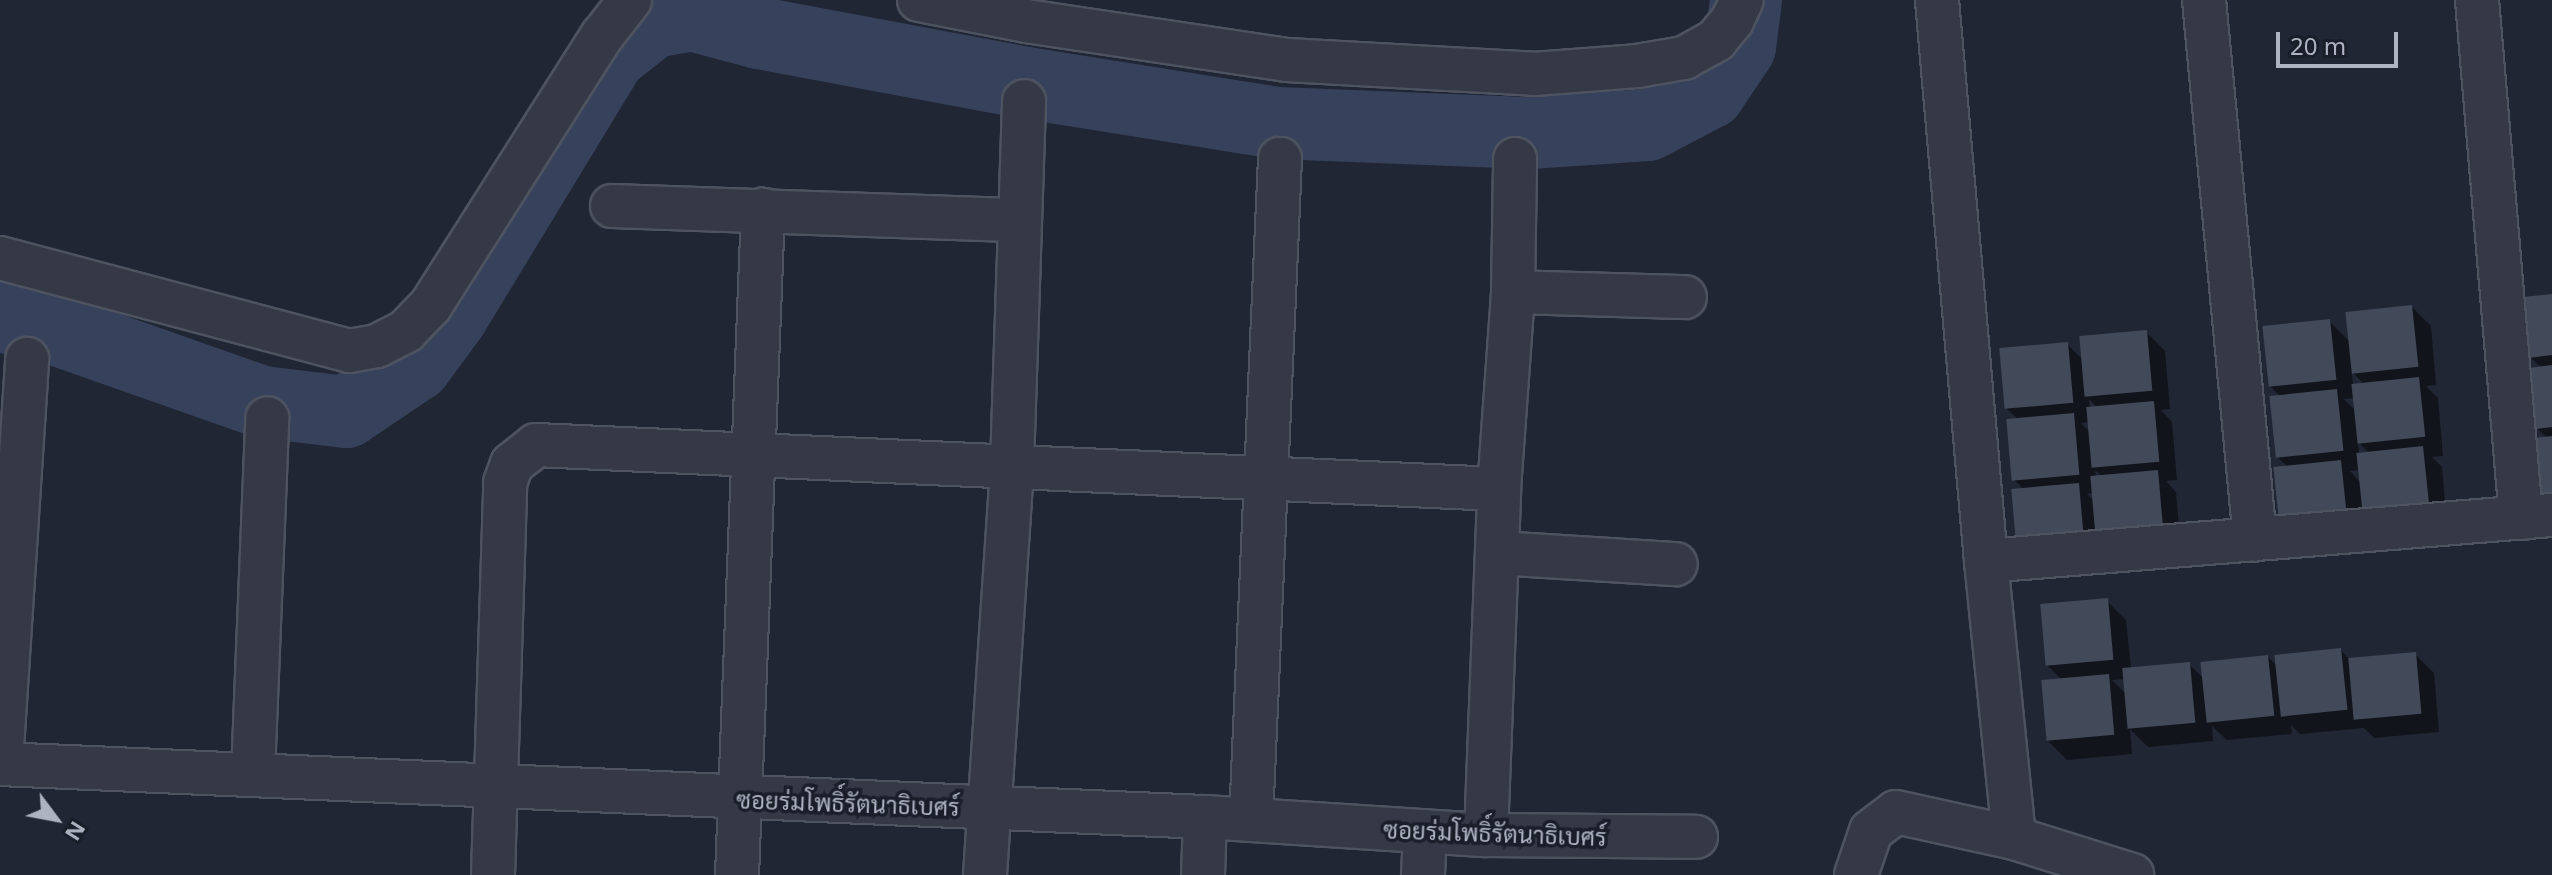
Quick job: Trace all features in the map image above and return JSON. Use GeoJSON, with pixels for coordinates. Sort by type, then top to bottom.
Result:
{"type":"FeatureCollection","features":[{"type":"Feature","properties":{"kind":"street"},"geometry":{"type":"LineString","coordinates":[[0,258],[349,351],[377,346],[406,331],[431,305],[602,36],[630,0]]}},
{"type":"Feature","properties":{"kind":"street"},"geometry":{"type":"LineString","coordinates":[[919,0],[1026,21],[1287,60],[1534,74],[1637,66],[1684,58],[1716,40],[1732,21],[1742,0]]}},
{"type":"Feature","properties":{"kind":"street"},"geometry":{"type":"LineString","coordinates":[[1937,0],[1986,561],[2014,838]]}},
{"type":"Feature","properties":{"kind":"street"},"geometry":{"type":"LineString","coordinates":[[2204,0],[2255,540]]}},
{"type":"Feature","properties":{"kind":"street"},"geometry":{"type":"LineString","coordinates":[[1986,561],[2536,517],[2477,0]]}},
{"type":"Feature","properties":{"kind":"street"},"geometry":{"type":"LineString","coordinates":[[985,875],[1012,465],[1024,101]]}},
{"type":"Feature","properties":{"kind":"street"},"geometry":{"type":"LineString","coordinates":[[1251,820],[1280,159]]}},
{"type":"Feature","properties":{"kind":"street"},"geometry":{"type":"LineString","coordinates":[[1486,835],[1499,553],[1499,489],[1513,292],[1515,159]]}},
{"type":"Feature","properties":{"kind":"street"},"geometry":{"type":"LineString","coordinates":[[612,206],[1019,220]]}},
{"type":"Feature","properties":{"kind":"street"},"geometry":{"type":"LineString","coordinates":[[737,875],[763,210]]}},
{"type":"Feature","properties":{"kind":"street"},"geometry":{"type":"LineString","coordinates":[[1513,292],[1685,297]]}},
{"type":"Feature","properties":{"kind":"street"},"geometry":{"type":"LineString","coordinates":[[1,764],[27,359]]}},
{"type":"Feature","properties":{"kind":"street"},"geometry":{"type":"LineString","coordinates":[[253,774],[267,418]]}},
{"type":"Feature","properties":{"kind":"street"},"geometry":{"type":"LineString","coordinates":[[493,875],[505,483],[512,464],[536,445],[755,452],[1264,480],[1499,489]]}},
{"type":"Feature","properties":{"kind":"street"},"geometry":{"type":"LineString","coordinates":[[1499,553],[1676,564]]}},
{"type":"Feature","properties":{"kind":"street","name":"ซอยร่มโพธิ์รัตนาธิเบศร์"},"geometry":{"type":"LineString","coordinates":[[1,764],[989,810],[1205,817],[1486,835],[1696,837]]}},
{"type":"Feature","properties":{"kind":"street"},"geometry":{"type":"LineString","coordinates":[[1856,875],[1871,831],[1896,812],[2014,838],[2132,875]]}},
{"type":"Feature","properties":{"kind":"street"},"geometry":{"type":"LineString","coordinates":[[1203,875],[1205,817]]}},
{"type":"Feature","properties":{"kind":"street"},"geometry":{"type":"LineString","coordinates":[[1423,875],[1425,832]]}},
{"type":"Feature","properties":{"kind":"building"},"geometry":{"type":"Polygon","coordinates":[[[2552,294],[2552,355],[2528,358],[2523,297],[2552,294]]]}},
{"type":"Feature","properties":{"kind":"building"},"geometry":{"type":"Polygon","coordinates":[[[2412,305],[2418,367],[2352,374],[2345,312],[2412,305]]]}},
{"type":"Feature","properties":{"kind":"building"},"geometry":{"type":"Polygon","coordinates":[[[2330,319],[2336,380],[2269,387],[2262,326],[2330,319]]]}},
{"type":"Feature","properties":{"kind":"building"},"geometry":{"type":"Polygon","coordinates":[[[2147,330],[2152,391],[2085,397],[2079,336],[2147,330]]]}},
{"type":"Feature","properties":{"kind":"building"},"geometry":{"type":"Polygon","coordinates":[[[2068,342],[2073,403],[2005,409],[1999,348],[2068,342]]]}},
{"type":"Feature","properties":{"kind":"building"},"geometry":{"type":"Polygon","coordinates":[[[2552,365],[2552,427],[2535,429],[2529,368],[2552,365]]]}},
{"type":"Feature","properties":{"kind":"building"},"geometry":{"type":"Polygon","coordinates":[[[2419,377],[2425,437],[2358,444],[2351,384],[2419,377]]]}},
{"type":"Feature","properties":{"kind":"building"},"geometry":{"type":"Polygon","coordinates":[[[2337,389],[2343,451],[2276,458],[2269,396],[2337,389]]]}},
{"type":"Feature","properties":{"kind":"building"},"geometry":{"type":"Polygon","coordinates":[[[2154,401],[2159,462],[2092,468],[2086,407],[2154,401]]]}},
{"type":"Feature","properties":{"kind":"building"},"geometry":{"type":"Polygon","coordinates":[[[2074,413],[2079,475],[2012,481],[2006,419],[2074,413]]]}},
{"type":"Feature","properties":{"kind":"building"},"geometry":{"type":"Polygon","coordinates":[[[2552,436],[2552,498],[2539,499],[2534,438],[2552,436]]]}},
{"type":"Feature","properties":{"kind":"building"},"geometry":{"type":"Polygon","coordinates":[[[2423,446],[2429,508],[2363,515],[2356,453],[2423,446]]]}},
{"type":"Feature","properties":{"kind":"building"},"geometry":{"type":"Polygon","coordinates":[[[2341,460],[2347,521],[2280,528],[2273,467],[2341,460]]]}},
{"type":"Feature","properties":{"kind":"building"},"geometry":{"type":"Polygon","coordinates":[[[2158,470],[2163,532],[2096,538],[2090,476],[2158,470]]]}},
{"type":"Feature","properties":{"kind":"building"},"geometry":{"type":"Polygon","coordinates":[[[2079,483],[2084,544],[2017,550],[2011,489],[2079,483]]]}},
{"type":"Feature","properties":{"kind":"building"},"geometry":{"type":"Polygon","coordinates":[[[2108,598],[2113,660],[2046,666],[2040,604],[2108,598]]]}},
{"type":"Feature","properties":{"kind":"building"},"geometry":{"type":"Polygon","coordinates":[[[2341,648],[2347,710],[2281,717],[2274,655],[2341,648]]]}},
{"type":"Feature","properties":{"kind":"building"},"geometry":{"type":"Polygon","coordinates":[[[2416,652],[2421,714],[2354,720],[2348,658],[2416,652]]]}},
{"type":"Feature","properties":{"kind":"building"},"geometry":{"type":"Polygon","coordinates":[[[2268,655],[2274,716],[2207,723],[2200,662],[2268,655]]]}},
{"type":"Feature","properties":{"kind":"building"},"geometry":{"type":"Polygon","coordinates":[[[2190,662],[2195,723],[2128,729],[2122,668],[2190,662]]]}},
{"type":"Feature","properties":{"kind":"building"},"geometry":{"type":"Polygon","coordinates":[[[2109,674],[2114,735],[2047,741],[2041,680],[2109,674]]]}},
{"type":"Feature","properties":{"kind":"waterway"},"geometry":{"type":"LineString","coordinates":[[0,316],[52,328],[262,402],[346,412],[416,365],[452,316],[611,55],[653,22],[691,15],[759,33],[1027,83],[1277,123],[1530,133],[1648,125],[1709,93],[1740,47],[1746,0]]}}]}
